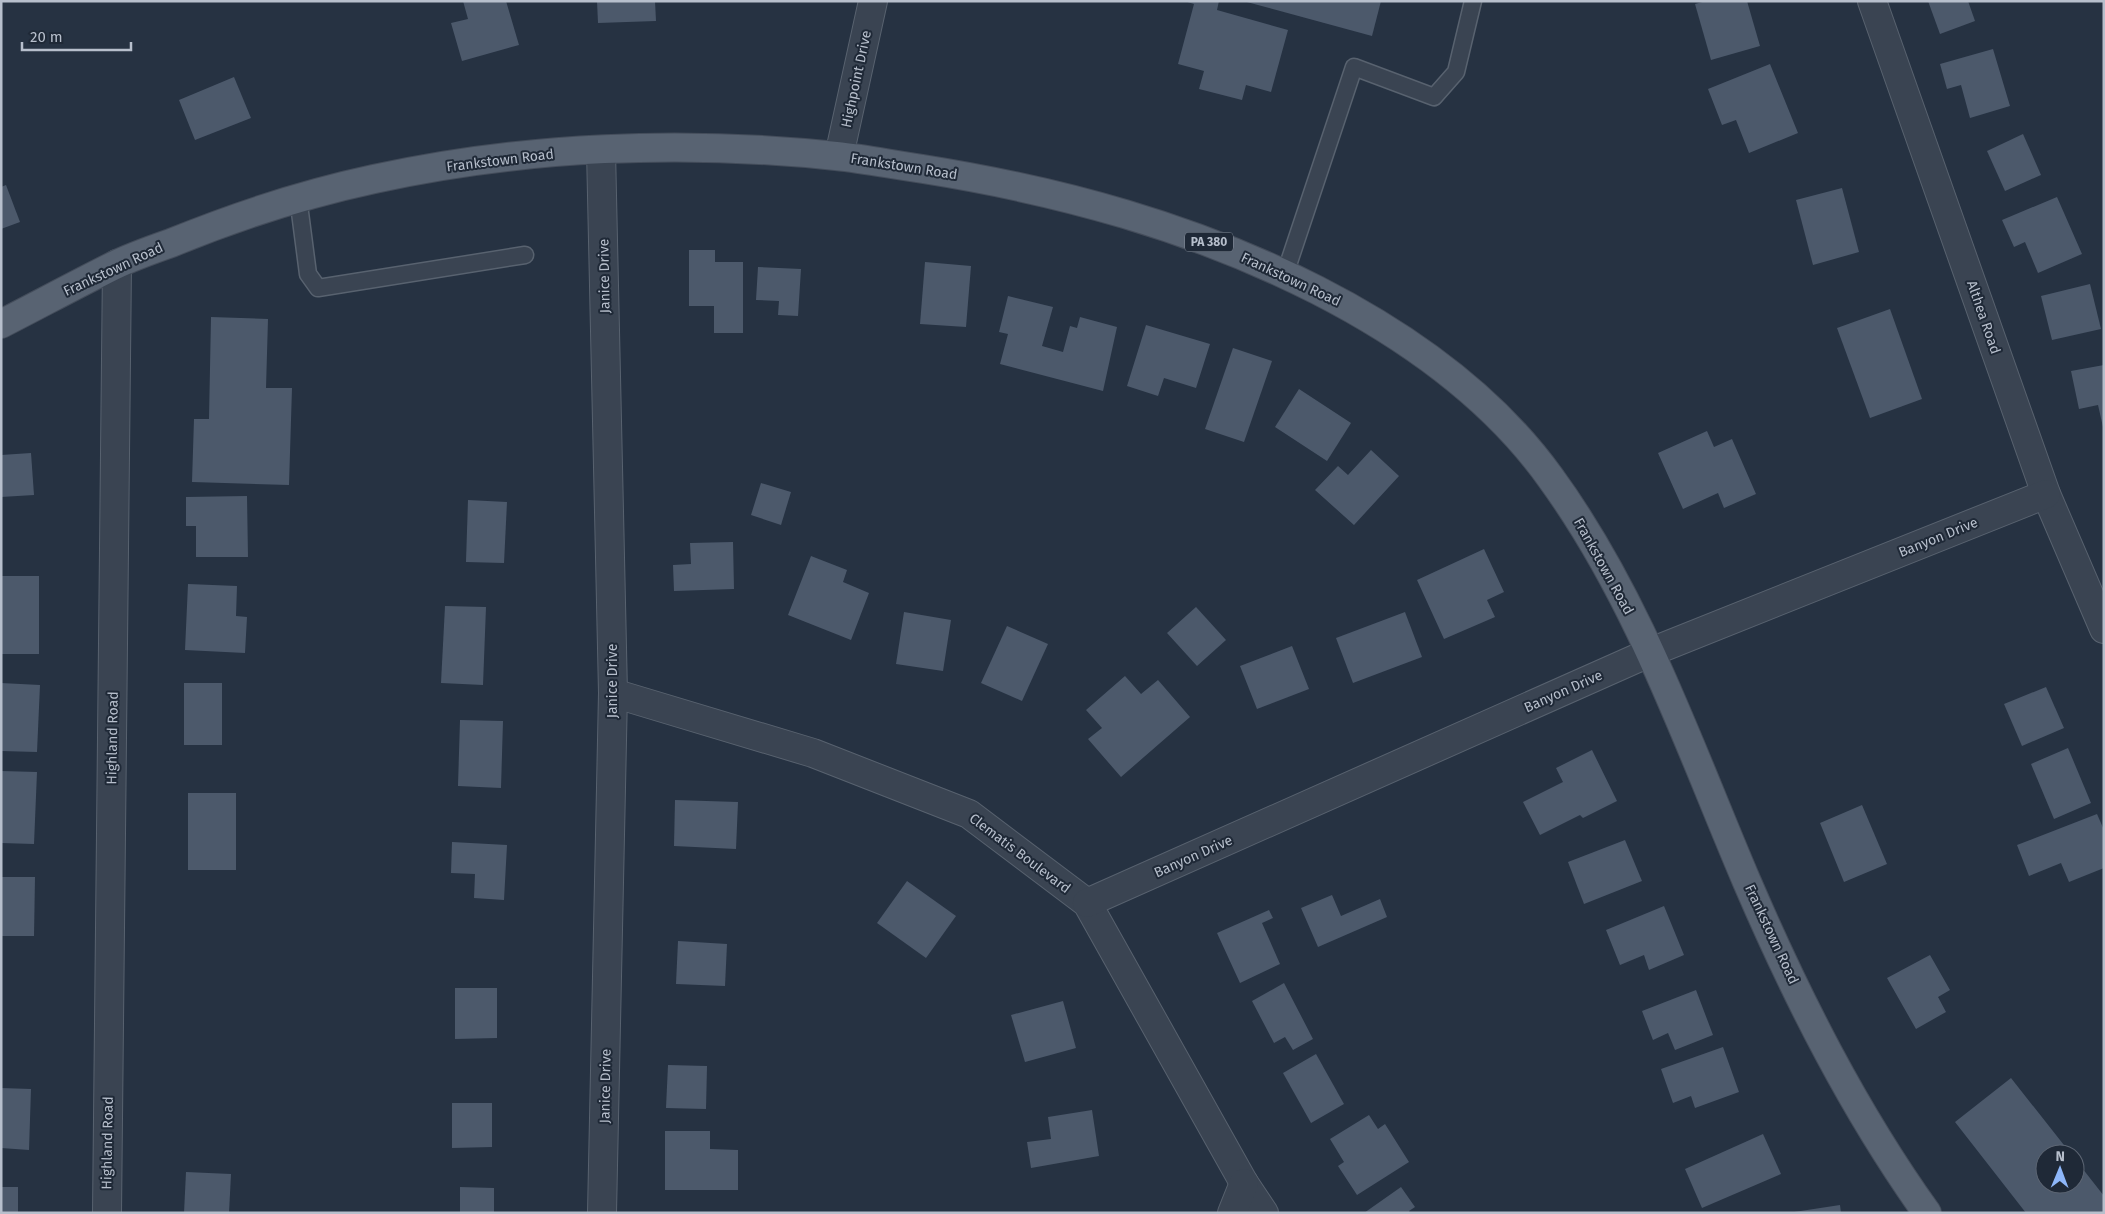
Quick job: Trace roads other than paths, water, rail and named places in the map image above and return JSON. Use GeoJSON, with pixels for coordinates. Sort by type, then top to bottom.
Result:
{"type":"FeatureCollection","features":[{"type":"Feature","properties":{"kind":"main road","name":"Frankstown Road"},"geometry":{"type":"LineString","coordinates":[[1,324],[117,264],[224,221],[298,197],[381,177],[494,159],[601,150],[728,148],[839,156],[966,176],[1062,195],[1172,228],[1267,265],[1364,314],[1417,348],[1466,386],[1507,425],[1546,470],[1590,534],[1651,652],[1750,889],[1810,1018],[1871,1129],[1895,1168],[1927,1213]]}},
{"type":"Feature","properties":{"kind":"street","name":"Highpoint Drive"},"geometry":{"type":"LineString","coordinates":[[839,156],[873,1]]}},
{"type":"Feature","properties":{"kind":"street","name":"Althea Road"},"geometry":{"type":"LineString","coordinates":[[1872,1],[2046,494],[2104,629]]}},
{"type":"Feature","properties":{"kind":"street","name":"Janice Drive"},"geometry":{"type":"LineString","coordinates":[[601,150],[613,693],[602,1213]]}},
{"type":"Feature","properties":{"kind":"street","name":"Highland Road"},"geometry":{"type":"LineString","coordinates":[[106,1213],[117,264]]}},
{"type":"Feature","properties":{"kind":"street","name":"Banyon Drive"},"geometry":{"type":"LineString","coordinates":[[1087,903],[1651,652],[2046,494]]}},
{"type":"Feature","properties":{"kind":"street","name":"Clematis Boulevard"},"geometry":{"type":"LineString","coordinates":[[613,693],[813,753],[969,814],[1087,903],[1244,1183],[1264,1213]]}},
{"type":"Feature","properties":{"kind":"street"},"geometry":{"type":"LineString","coordinates":[[1232,1213],[1244,1183]]}},
{"type":"Feature","properties":{"kind":"lane"},"geometry":{"type":"LineString","coordinates":[[1286,274],[1354,67],[1434,97],[1456,72],[1473,1]]}},
{"type":"Feature","properties":{"kind":"lane"},"geometry":{"type":"LineString","coordinates":[[298,197],[308,274],[318,288],[525,255]]}}]}
